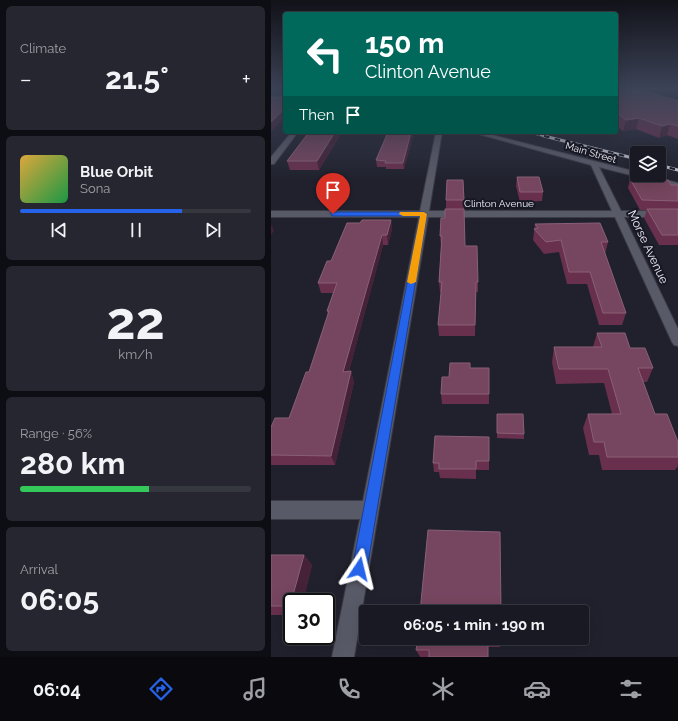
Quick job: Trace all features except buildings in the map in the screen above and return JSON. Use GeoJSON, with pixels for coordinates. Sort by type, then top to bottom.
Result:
{"type":"FeatureCollection","features":[{"type":"Feature","properties":{"kind":"street"},"geometry":{"type":"LineString","coordinates":[[271,162],[293,134]]}},
{"type":"Feature","properties":{"kind":"street"},"geometry":{"type":"LineString","coordinates":[[343,657],[439,134]]}},
{"type":"Feature","properties":{"kind":"street","name":"Main Street"},"geometry":{"type":"LineString","coordinates":[[483,134],[678,186]]}},
{"type":"Feature","properties":{"kind":"street","name":"Morse Avenue"},"geometry":{"type":"LineString","coordinates":[[594,163],[678,342]]}},
{"type":"Feature","properties":{"kind":"street","name":"Clinton Avenue"},"geometry":{"type":"LineString","coordinates":[[271,214],[678,214]]}},
{"type":"Feature","properties":{"kind":"street"},"geometry":{"type":"LineString","coordinates":[[271,510],[370,510]]}},
{"type":"Feature","properties":{"kind":"railway"},"geometry":{"type":"LineString","coordinates":[[535,134],[548,137]]}},
{"type":"Feature","properties":{"kind":"railway"},"geometry":{"type":"LineString","coordinates":[[544,136],[630,157]]}},
{"type":"Feature","properties":{"kind":"railway"},"geometry":{"type":"LineString","coordinates":[[666,167],[678,170]]}},
{"type":"Feature","properties":{"kind":"slow traffic"},"geometry":{"type":"LineString","coordinates":[[403,214],[424,214],[411,282]]}},
{"type":"Feature","properties":{"kind":"route"},"geometry":{"type":"LineString","coordinates":[[333,214],[424,214],[359,569]]}}]}
